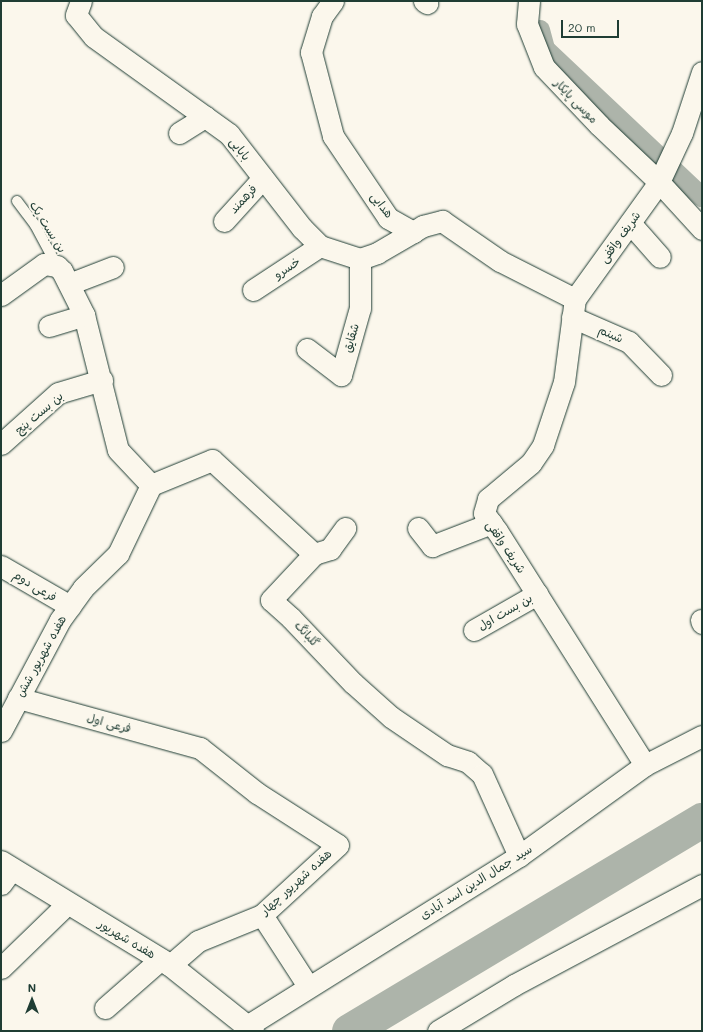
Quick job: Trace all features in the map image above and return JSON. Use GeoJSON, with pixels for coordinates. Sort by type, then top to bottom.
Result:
{"type":"FeatureCollection","features":[{"type":"Feature","properties":{"kind":"street","name":"بابایی"},"geometry":{"type":"LineString","coordinates":[[81,1],[76,15],[94,37],[229,134],[302,228],[320,246],[360,259]]}},
{"type":"Feature","properties":{"kind":"street","name":"هدایی"},"geometry":{"type":"LineString","coordinates":[[333,1],[322,16],[311,52],[333,136],[388,218],[413,232]]}},
{"type":"Feature","properties":{"kind":"street","name":"موسی پایکار"},"geometry":{"type":"LineString","coordinates":[[529,1],[527,24],[544,67],[599,125],[659,182],[702,229]]}},
{"type":"Feature","properties":{"kind":"street","name":"شریف واقفی"},"geometry":{"type":"LineString","coordinates":[[645,765],[492,523],[484,513],[488,499],[532,462],[543,446],[564,382],[574,308],[659,182],[682,132],[702,72]]}},
{"type":"Feature","properties":{"kind":"street"},"geometry":{"type":"LineString","coordinates":[[179,134],[205,117]]}},
{"type":"Feature","properties":{"kind":"street","name":"فرهمند"},"geometry":{"type":"LineString","coordinates":[[224,220],[263,178]]}},
{"type":"Feature","properties":{"kind":"street"},"geometry":{"type":"LineString","coordinates":[[360,259],[377,253],[423,226],[442,221],[500,261],[574,308]]}},
{"type":"Feature","properties":{"kind":"street"},"geometry":{"type":"LineString","coordinates":[[630,223],[660,257]]}},
{"type":"Feature","properties":{"kind":"street","name":"خسرو"},"geometry":{"type":"LineString","coordinates":[[253,290],[320,246]]}},
{"type":"Feature","properties":{"kind":"street","name":"شقایق"},"geometry":{"type":"LineString","coordinates":[[307,349],[341,375],[360,308],[360,259]]}},
{"type":"Feature","properties":{"kind":"street"},"geometry":{"type":"LineString","coordinates":[[1,295],[44,264],[57,266],[62,271],[84,315],[102,380],[118,450],[151,485],[212,460],[314,554],[330,549],[345,528]]}},
{"type":"Feature","properties":{"kind":"street"},"geometry":{"type":"LineString","coordinates":[[69,284],[113,267]]}},
{"type":"Feature","properties":{"kind":"street","name":"شبنم"},"geometry":{"type":"LineString","coordinates":[[574,308],[629,342],[661,375]]}},
{"type":"Feature","properties":{"kind":"street"},"geometry":{"type":"LineString","coordinates":[[49,326],[84,315]]}},
{"type":"Feature","properties":{"kind":"street","name":"بن بست پنج"},"geometry":{"type":"LineString","coordinates":[[1,444],[58,393],[102,380]]}},
{"type":"Feature","properties":{"kind":"street","name":"هفده شهریور شش"},"geometry":{"type":"LineString","coordinates":[[1,731],[60,620],[83,588],[118,554],[151,485]]}},
{"type":"Feature","properties":{"kind":"street"},"geometry":{"type":"LineString","coordinates":[[418,528],[432,546],[492,523]]}},
{"type":"Feature","properties":{"kind":"street","name":"گلبانگ"},"geometry":{"type":"LineString","coordinates":[[314,554],[271,600],[292,618],[353,683],[391,717],[448,756],[468,762],[482,774],[519,856]]}},
{"type":"Feature","properties":{"kind":"street","name":"فرعی دوم"},"geometry":{"type":"LineString","coordinates":[[1,566],[70,606]]}},
{"type":"Feature","properties":{"kind":"street","name":"بن بست اول"},"geometry":{"type":"LineString","coordinates":[[474,630],[537,594]]}},
{"type":"Feature","properties":{"kind":"street","name":"فرعی اول"},"geometry":{"type":"LineString","coordinates":[[18,698],[200,748]]}},
{"type":"Feature","properties":{"kind":"street","name":"سید جمال الدین اسد آبادی"},"geometry":{"type":"LineString","coordinates":[[247,1029],[308,986],[519,856],[645,765],[702,736]]}},
{"type":"Feature","properties":{"kind":"street","name":"هفده شهریور چهار"},"geometry":{"type":"LineString","coordinates":[[105,1008],[165,962],[198,941],[262,915],[338,845],[257,793],[200,748]]}},
{"type":"Feature","properties":{"kind":"street","name":"هفده شهریور"},"geometry":{"type":"LineString","coordinates":[[5,872],[68,903],[165,962],[247,1029]]}},
{"type":"Feature","properties":{"kind":"street"},"geometry":{"type":"LineString","coordinates":[[438,1031],[514,985],[702,884]]}},
{"type":"Feature","properties":{"kind":"street"},"geometry":{"type":"LineString","coordinates":[[1,968],[68,903]]}},
{"type":"Feature","properties":{"kind":"street"},"geometry":{"type":"LineString","coordinates":[[262,915],[308,986]]}},
{"type":"Feature","properties":{"kind":"lane","name":"بن بست یک"},"geometry":{"type":"LineString","coordinates":[[17,202],[35,225],[57,266]]}},
{"type":"Feature","properties":{"kind":"waterway"},"geometry":{"type":"LineString","coordinates":[[540,30],[545,49],[702,197]]}},
{"type":"Feature","properties":{"kind":"waterway"},"geometry":{"type":"LineString","coordinates":[[349,1031],[702,820]]}}]}
